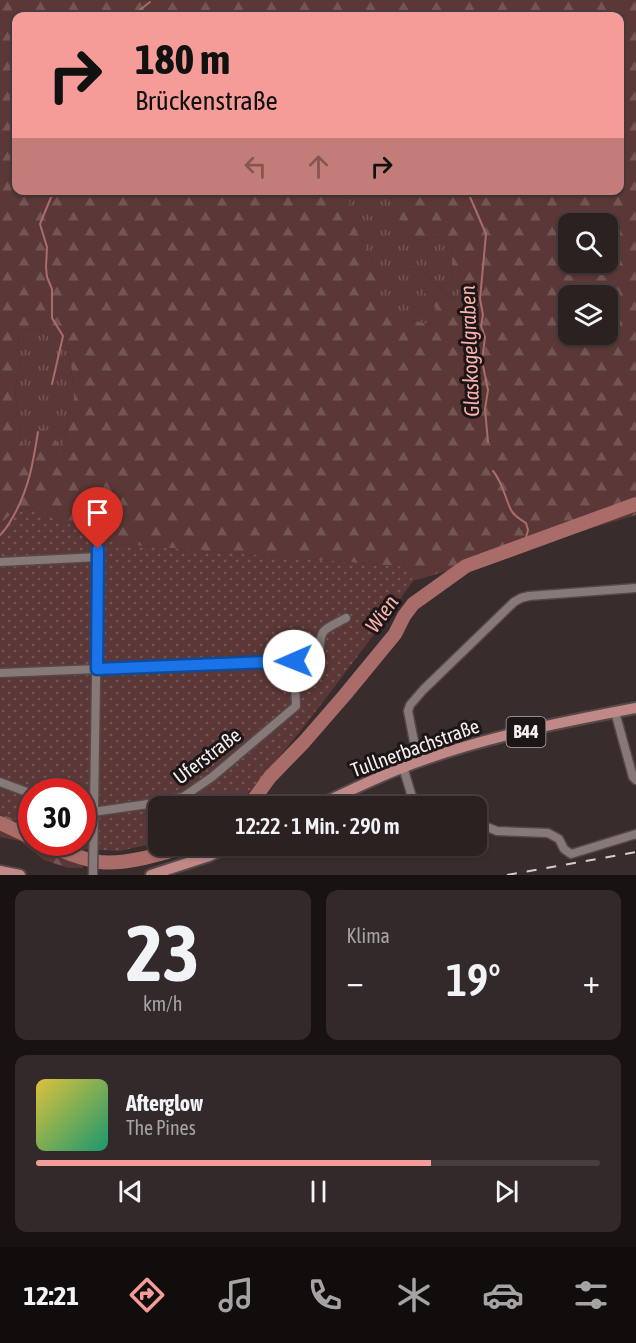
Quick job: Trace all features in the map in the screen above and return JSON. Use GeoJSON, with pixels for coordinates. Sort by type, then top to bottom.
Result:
{"type":"FeatureCollection","features":[{"type":"Feature","properties":{"kind":"main road","name":"Tullnerbachstraße"},"geometry":{"type":"LineString","coordinates":[[339,796],[403,767],[498,738],[636,708]]}},
{"type":"Feature","properties":{"kind":"main road"},"geometry":{"type":"LineString","coordinates":[[152,875],[209,856]]}},
{"type":"Feature","properties":{"kind":"main road"},"geometry":{"type":"LineString","coordinates":[[0,871],[20,875]]}},
{"type":"Feature","properties":{"kind":"street"},"geometry":{"type":"LineString","coordinates":[[0,562],[98,553],[94,778]]}},
{"type":"Feature","properties":{"kind":"street"},"geometry":{"type":"LineString","coordinates":[[418,762],[408,711],[410,705],[514,602],[529,596],[636,588]]}},
{"type":"Feature","properties":{"kind":"street"},"geometry":{"type":"LineString","coordinates":[[0,673],[314,659],[320,649],[321,636],[324,631],[346,618]]}},
{"type":"Feature","properties":{"kind":"street","name":"Uferstraße"},"geometry":{"type":"LineString","coordinates":[[96,812],[183,797],[212,777],[296,706],[294,661]]}},
{"type":"Feature","properties":{"kind":"street"},"geometry":{"type":"LineString","coordinates":[[615,712],[633,777],[636,780]]}},
{"type":"Feature","properties":{"kind":"street"},"geometry":{"type":"LineString","coordinates":[[403,767],[412,796]]}},
{"type":"Feature","properties":{"kind":"street"},"geometry":{"type":"LineString","coordinates":[[0,782],[18,789]]}},
{"type":"Feature","properties":{"kind":"street"},"geometry":{"type":"LineString","coordinates":[[487,827],[497,831],[548,833],[559,839],[564,849],[571,854],[636,834]]}},
{"type":"Feature","properties":{"kind":"green space"},"geometry":{"type":"Polygon","coordinates":[[[0,0],[636,0],[636,515],[413,581],[407,567],[118,544],[33,508],[15,510],[0,525],[0,0]],[[25,328],[18,335],[20,361],[15,390],[21,444],[27,461],[42,428],[52,433],[63,456],[74,397],[71,364],[65,341],[53,340],[38,329],[25,328]]]}},
{"type":"Feature","properties":{"kind":"green space"},"geometry":{"type":"Polygon","coordinates":[[[350,195],[390,195],[390,201],[398,217],[416,240],[439,237],[453,248],[451,276],[463,290],[452,300],[423,271],[409,269],[439,313],[430,325],[397,315],[377,294],[374,263],[357,232],[349,202],[350,195]]]}},
{"type":"Feature","properties":{"kind":"green space"},"geometry":{"type":"Polygon","coordinates":[[[25,328],[38,329],[53,340],[65,341],[71,364],[74,397],[67,425],[63,457],[27,462],[21,444],[15,390],[20,361],[18,335],[25,328]]]}},
{"type":"Feature","properties":{"kind":"green space"},"geometry":{"type":"Polygon","coordinates":[[[33,508],[118,544],[407,567],[413,581],[306,724],[245,796],[148,796],[148,845],[120,851],[96,850],[96,778],[18,778],[18,820],[0,814],[0,525],[15,510],[33,508]]]}},
{"type":"Feature","properties":{"kind":"green space"},"geometry":{"type":"Polygon","coordinates":[[[0,814],[18,820],[18,841],[0,837],[0,814]]]}},
{"type":"Feature","properties":{"kind":"green space"},"geometry":{"type":"Polygon","coordinates":[[[39,856],[82,856],[83,868],[68,868],[39,856]]]}},
{"type":"Feature","properties":{"kind":"waterway"},"geometry":{"type":"LineString","coordinates":[[137,12],[150,2]]}},
{"type":"Feature","properties":{"kind":"waterway"},"geometry":{"type":"LineString","coordinates":[[52,195],[40,224],[47,247],[46,267],[52,289],[52,318],[63,336],[52,384]]}},
{"type":"Feature","properties":{"kind":"waterway","name":"Glaskogelgraben"},"geometry":{"type":"LineString","coordinates":[[469,195],[486,234],[480,299],[483,315],[481,326],[485,337],[482,361],[488,390],[485,409],[488,442]]}},
{"type":"Feature","properties":{"kind":"waterway"},"geometry":{"type":"LineString","coordinates":[[0,535],[19,505],[27,485],[38,432]]}},
{"type":"Feature","properties":{"kind":"waterway","name":"Glaskogelgraben"},"geometry":{"type":"LineString","coordinates":[[493,471],[512,512],[526,523],[528,530],[524,545]]}},
{"type":"Feature","properties":{"kind":"waterway","name":"Wien"},"geometry":{"type":"LineString","coordinates":[[256,796],[395,634],[413,604],[466,566],[636,504]]}},
{"type":"Feature","properties":{"kind":"waterway","name":"Wien"},"geometry":{"type":"LineString","coordinates":[[0,823],[18,831]]}},
{"type":"Feature","properties":{"kind":"waterway","name":"Wien"},"geometry":{"type":"LineString","coordinates":[[77,856],[110,863],[152,856]]}},
{"type":"Feature","properties":{"kind":"railway"},"geometry":{"type":"LineString","coordinates":[[507,875],[636,852]]}},
{"type":"Feature","properties":{"kind":"route"},"geometry":{"type":"LineString","coordinates":[[98,549],[97,669],[294,661]]}}]}
